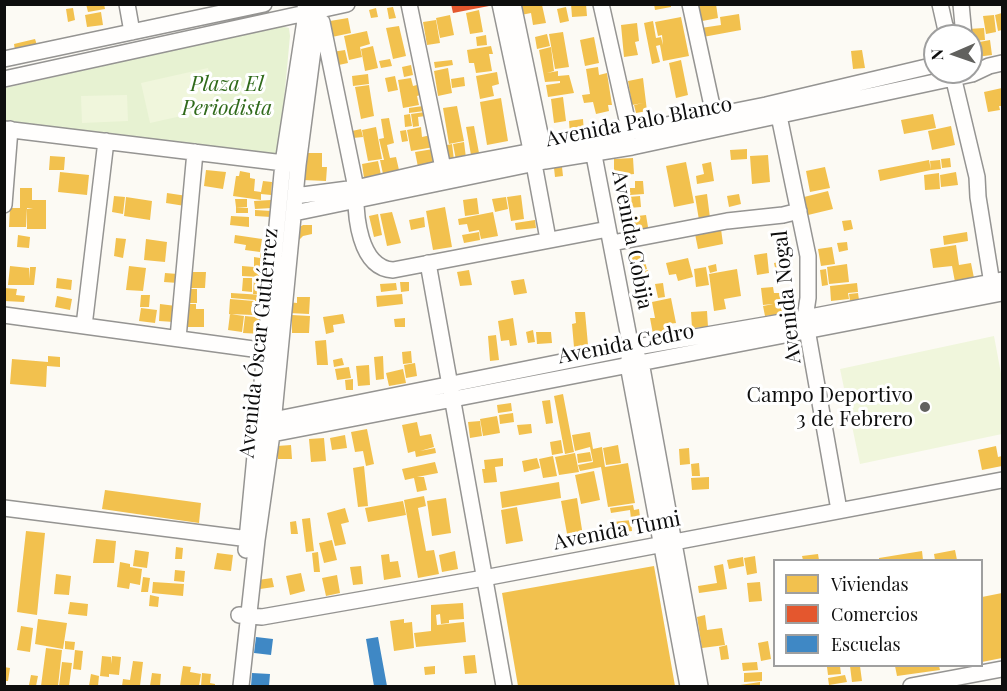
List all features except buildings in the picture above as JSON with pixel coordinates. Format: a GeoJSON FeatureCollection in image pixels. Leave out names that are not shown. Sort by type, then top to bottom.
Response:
{"type":"FeatureCollection","features":[{"type":"Feature","properties":{"kind":"street"},"geometry":{"type":"LineString","coordinates":[[127,4],[132,32]]}},
{"type":"Feature","properties":{"kind":"street"},"geometry":{"type":"LineString","coordinates":[[4,59],[132,32],[215,10],[264,4]]}},
{"type":"Feature","properties":{"kind":"street"},"geometry":{"type":"LineString","coordinates":[[4,79],[312,8],[347,4]]}},
{"type":"Feature","properties":{"kind":"street"},"geometry":{"type":"LineString","coordinates":[[409,4],[443,168]]}},
{"type":"Feature","properties":{"kind":"street"},"geometry":{"type":"LineString","coordinates":[[500,4],[538,156]]}},
{"type":"Feature","properties":{"kind":"street"},"geometry":{"type":"LineString","coordinates":[[513,4],[538,156],[548,239]]}},
{"type":"Feature","properties":{"kind":"street"},"geometry":{"type":"LineString","coordinates":[[601,4],[630,133]]}},
{"type":"Feature","properties":{"kind":"street"},"geometry":{"type":"LineString","coordinates":[[690,4],[714,115]]}},
{"type":"Feature","properties":{"kind":"street"},"geometry":{"type":"LineString","coordinates":[[940,4],[945,24]]}},
{"type":"Feature","properties":{"kind":"street"},"geometry":{"type":"LineString","coordinates":[[956,24],[961,4]]}},
{"type":"Feature","properties":{"kind":"street"},"geometry":{"type":"LineString","coordinates":[[312,8],[356,194],[363,246],[372,261],[382,269],[393,270],[548,239],[610,236],[783,215],[799,211]]}},
{"type":"Feature","properties":{"kind":"street","name":"Avenida Óscar Gutiérrez"},"geometry":{"type":"LineString","coordinates":[[232,687],[244,615],[265,426],[290,164],[312,8]]}},
{"type":"Feature","properties":{"kind":"street","name":"Avenida Palo Blanco"},"geometry":{"type":"LineString","coordinates":[[295,196],[356,194],[593,146],[630,133],[923,68]]}},
{"type":"Feature","properties":{"kind":"street","name":"Avenida Palo Blanco"},"geometry":{"type":"LineString","coordinates":[[593,146],[632,147],[923,82]]}},
{"type":"Feature","properties":{"kind":"street"},"geometry":{"type":"LineString","coordinates":[[955,84],[977,177],[978,197],[998,287]]}},
{"type":"Feature","properties":{"kind":"street","name":"Avenida Nogal"},"geometry":{"type":"LineString","coordinates":[[779,116],[807,256],[807,325],[839,510]]}},
{"type":"Feature","properties":{"kind":"street"},"geometry":{"type":"LineString","coordinates":[[4,205],[7,129],[290,164]]}},
{"type":"Feature","properties":{"kind":"street"},"geometry":{"type":"LineString","coordinates":[[84,326],[106,141]]}},
{"type":"Feature","properties":{"kind":"street","name":"Avenida Cobija"},"geometry":{"type":"LineString","coordinates":[[593,146],[667,543],[688,687]]}},
{"type":"Feature","properties":{"kind":"street"},"geometry":{"type":"LineString","coordinates":[[178,338],[195,152]]}},
{"type":"Feature","properties":{"kind":"street","name":"Avenida Palo Blanco"},"geometry":{"type":"LineString","coordinates":[[294,213],[443,168],[538,156]]}},
{"type":"Feature","properties":{"kind":"street","name":"Avenida Óscar Gutiérrez"},"geometry":{"type":"LineString","coordinates":[[273,351],[294,213],[295,196],[290,164]]}},
{"type":"Feature","properties":{"kind":"street"},"geometry":{"type":"LineString","coordinates":[[428,263],[504,687]]}},
{"type":"Feature","properties":{"kind":"street","name":"Avenida Cedro"},"geometry":{"type":"LineString","coordinates":[[265,426],[452,392],[634,363],[807,325],[998,287]]}},
{"type":"Feature","properties":{"kind":"street"},"geometry":{"type":"LineString","coordinates":[[4,315],[273,351]]}},
{"type":"Feature","properties":{"kind":"street","name":"Avenida Cedro"},"geometry":{"type":"LineString","coordinates":[[452,392],[631,348],[807,325]]}},
{"type":"Feature","properties":{"kind":"street","name":"Avenida Tumi"},"geometry":{"type":"LineString","coordinates":[[244,615],[262,617],[484,578],[1002,480]]}},
{"type":"Feature","properties":{"kind":"street"},"geometry":{"type":"LineString","coordinates":[[4,508],[252,540]]}},
{"type":"Feature","properties":{"kind":"street","name":"Avenida Cobija"},"geometry":{"type":"LineString","coordinates":[[667,543],[700,687]]}},
{"type":"Feature","properties":{"kind":"street","name":"Avenida Óscar Gutiérrez"},"geometry":{"type":"LineString","coordinates":[[241,687],[244,615]]}},
{"type":"Feature","properties":{"kind":"street"},"geometry":{"type":"LineString","coordinates":[[911,687],[1002,669]]}},
{"type":"Feature","properties":{"kind":"green space","name":"Plaza El Periodista"},"geometry":{"type":"Polygon","coordinates":[[[280,26],[289,28],[290,36],[279,155],[5,125],[5,88],[280,26]]]}},
{"type":"Feature","properties":{"kind":"green space"},"geometry":{"type":"Polygon","coordinates":[[[208,68],[217,108],[150,123],[141,83],[208,68]]]}},
{"type":"Feature","properties":{"kind":"green space"},"geometry":{"type":"Polygon","coordinates":[[[127,95],[128,121],[82,123],[81,96],[127,95]]]}},
{"type":"Feature","properties":{"kind":"green space","name":"Campo Deportivo 3 de Febrero"},"geometry":{"type":"Polygon","coordinates":[[[994,336],[1002,379],[1002,434],[860,464],[840,369],[994,336]]]}},
{"type":"Feature","properties":{"kind":"place","name":"Campo Deportivo 3 de Febrero"},"geometry":{"type":"Point","coordinates":[925,407]}}]}
